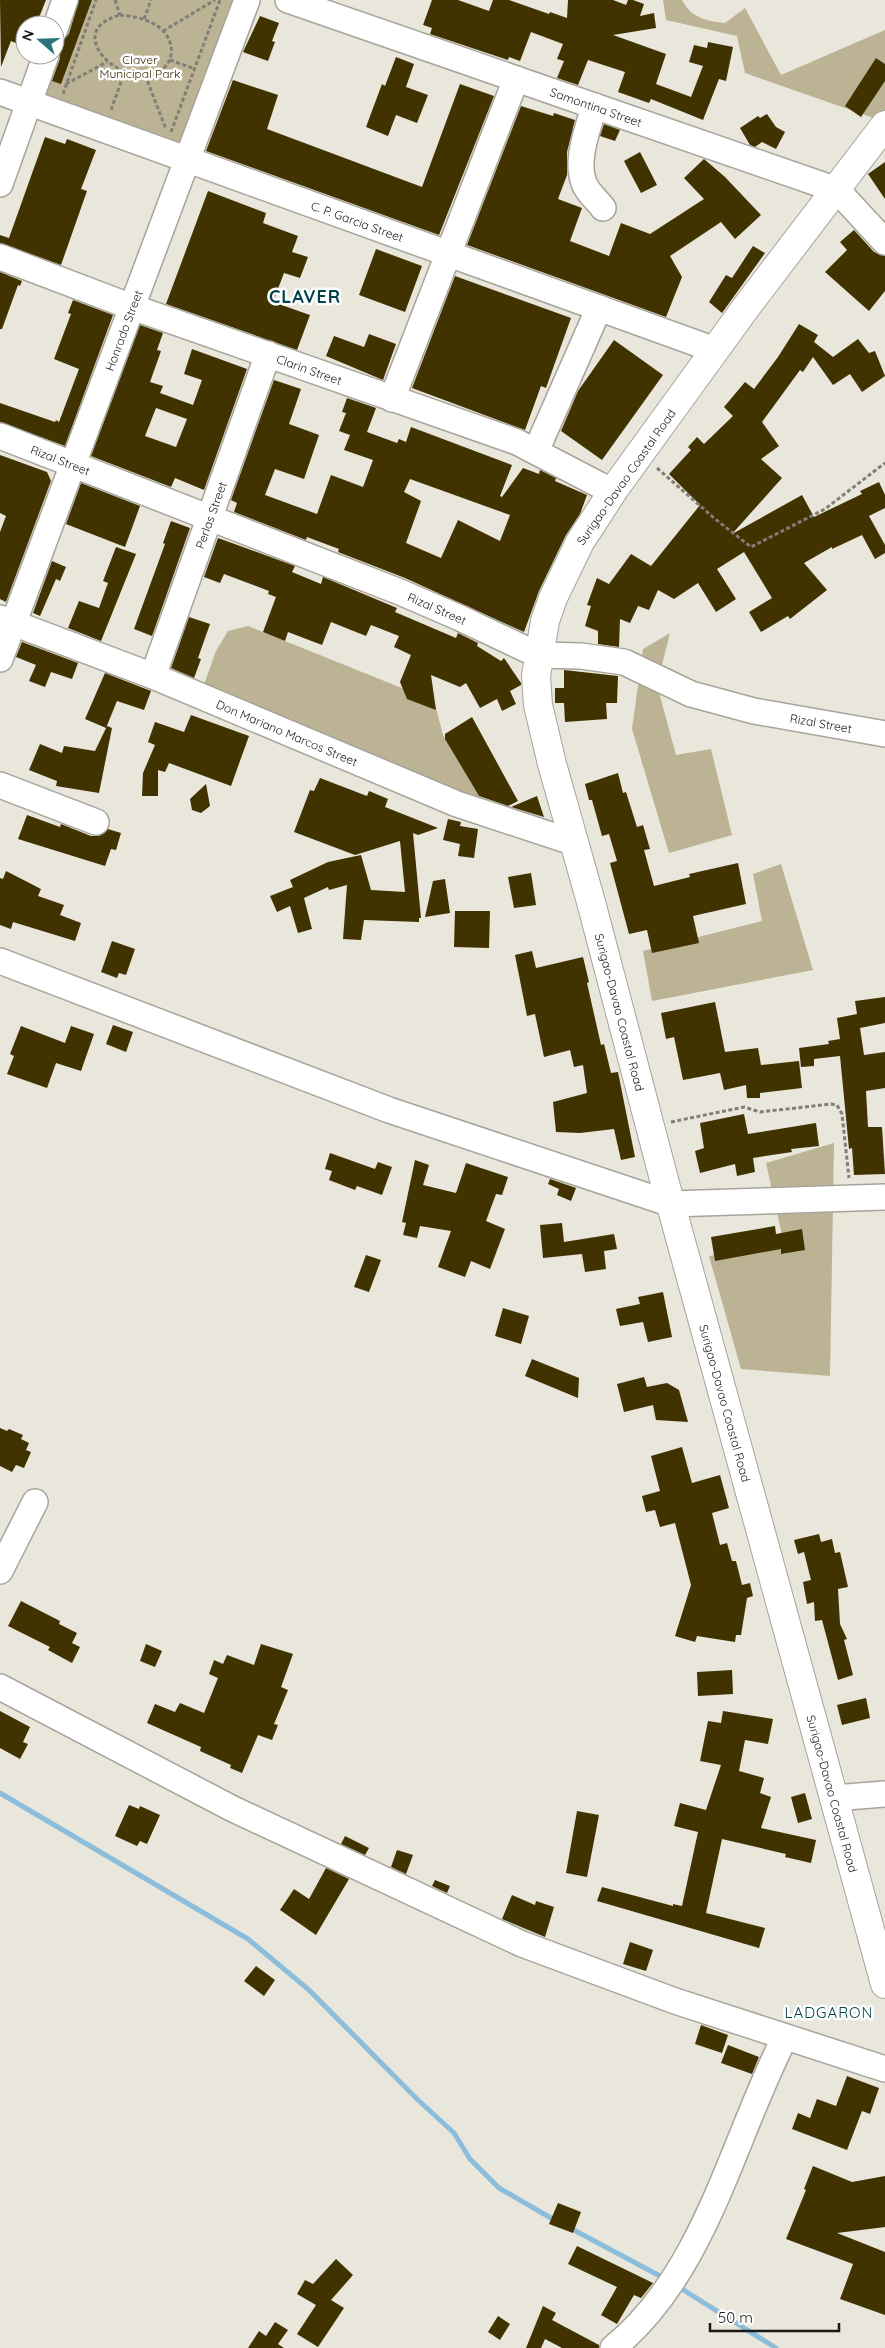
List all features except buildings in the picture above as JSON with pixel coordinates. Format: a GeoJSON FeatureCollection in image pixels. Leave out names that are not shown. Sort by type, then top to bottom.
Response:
{"type":"FeatureCollection","features":[{"type":"Feature","properties":{"kind":"highway","name":"Surigao-Davao Coastal Road"},"geometry":{"type":"LineString","coordinates":[[885,125],[747,306],[613,492],[580,542],[562,575],[545,621],[536,676],[541,720],[671,1204],[885,1984]]}},
{"type":"Feature","properties":{"kind":"street"},"geometry":{"type":"LineString","coordinates":[[60,15],[65,0]]}},
{"type":"Feature","properties":{"kind":"street","name":"Honrado Street"},"geometry":{"type":"LineString","coordinates":[[0,659],[7,620],[72,464],[247,0]]}},
{"type":"Feature","properties":{"kind":"street","name":"Samontina Street"},"geometry":{"type":"LineString","coordinates":[[288,0],[837,190],[885,242]]}},
{"type":"Feature","properties":{"kind":"street"},"geometry":{"type":"LineString","coordinates":[[0,184],[43,65]]}},
{"type":"Feature","properties":{"kind":"street"},"geometry":{"type":"LineString","coordinates":[[392,399],[516,79]]}},
{"type":"Feature","properties":{"kind":"street","name":"C. P. Garcia Street"},"geometry":{"type":"LineString","coordinates":[[0,92],[715,350]]}},
{"type":"Feature","properties":{"kind":"street"},"geometry":{"type":"LineString","coordinates":[[594,106],[583,147],[581,168],[584,185],[603,208]]}},
{"type":"Feature","properties":{"kind":"street","name":"Clarin Street"},"geometry":{"type":"LineString","coordinates":[[0,257],[132,307],[536,450],[613,492]]}},
{"type":"Feature","properties":{"kind":"street"},"geometry":{"type":"LineString","coordinates":[[536,450],[599,308]]}},
{"type":"Feature","properties":{"kind":"street","name":"Perlas Street"},"geometry":{"type":"LineString","coordinates":[[153,676],[268,354]]}},
{"type":"Feature","properties":{"kind":"street","name":"Rizal Street"},"geometry":{"type":"LineString","coordinates":[[0,436],[432,605],[538,655],[581,656],[624,662],[691,694],[754,711],[885,734]]}},
{"type":"Feature","properties":{"kind":"street","name":"Don Mariano Marcos Street"},"geometry":{"type":"LineString","coordinates":[[7,620],[153,676],[457,804],[575,843]]}},
{"type":"Feature","properties":{"kind":"street"},"geometry":{"type":"LineString","coordinates":[[0,785],[96,822]]}},
{"type":"Feature","properties":{"kind":"street"},"geometry":{"type":"LineString","coordinates":[[0,961],[238,1050],[389,1110],[671,1204],[885,1197]]}},
{"type":"Feature","properties":{"kind":"street"},"geometry":{"type":"LineString","coordinates":[[0,1571],[35,1502]]}},
{"type":"Feature","properties":{"kind":"street"},"geometry":{"type":"LineString","coordinates":[[0,1688],[233,1809],[522,1944],[675,2001],[885,2069]]}},
{"type":"Feature","properties":{"kind":"street"},"geometry":{"type":"LineString","coordinates":[[834,1798],[885,1794]]}},
{"type":"Feature","properties":{"kind":"street"},"geometry":{"type":"LineString","coordinates":[[613,2348],[628,2336],[674,2277],[700,2232],[723,2183],[785,2037]]}},
{"type":"Feature","properties":{"kind":"path"},"geometry":{"type":"LineString","coordinates":[[62,97],[96,0]]}},
{"type":"Feature","properties":{"kind":"path"},"geometry":{"type":"LineString","coordinates":[[115,0],[120,15]]}},
{"type":"Feature","properties":{"kind":"path"},"geometry":{"type":"LineString","coordinates":[[144,19],[151,0]]}},
{"type":"Feature","properties":{"kind":"path"},"geometry":{"type":"LineString","coordinates":[[163,31],[215,0]]}},
{"type":"Feature","properties":{"kind":"path"},"geometry":{"type":"LineString","coordinates":[[145,75],[169,137],[220,0]]}},
{"type":"Feature","properties":{"kind":"path"},"geometry":{"type":"LineString","coordinates":[[120,15],[144,19],[163,31],[171,46],[170,60],[159,71],[145,75],[125,71],[107,62],[99,51],[96,32],[101,23],[120,15]]}},
{"type":"Feature","properties":{"kind":"path"},"geometry":{"type":"LineString","coordinates":[[170,60],[218,77]]}},
{"type":"Feature","properties":{"kind":"path"},"geometry":{"type":"LineString","coordinates":[[66,84],[107,62]]}},
{"type":"Feature","properties":{"kind":"path"},"geometry":{"type":"LineString","coordinates":[[104,130],[125,71]]}},
{"type":"Feature","properties":{"kind":"path"},"geometry":{"type":"LineString","coordinates":[[641,454],[714,518],[751,547],[825,509],[885,463]]}},
{"type":"Feature","properties":{"kind":"path"},"geometry":{"type":"LineString","coordinates":[[651,1127],[744,1107],[760,1112],[831,1104],[837,1105],[842,1114],[849,1180]]}},
{"type":"Feature","properties":{"kind":"green space","name":"Claver Municipal Park"},"geometry":{"type":"Polygon","coordinates":[[[74,0],[235,0],[182,150],[39,99],[51,65],[65,65],[65,25],[74,0]]]}},
{"type":"Feature","properties":{"kind":"green space"},"geometry":{"type":"Polygon","coordinates":[[[663,0],[682,0],[690,11],[700,18],[725,23],[745,8],[781,75],[885,30],[885,122],[745,73],[737,36],[666,20],[663,0]]]}},
{"type":"Feature","properties":{"kind":"green space"},"geometry":{"type":"Polygon","coordinates":[[[248,626],[434,701],[443,735],[483,803],[202,690],[216,651],[228,631],[248,626]]]}},
{"type":"Feature","properties":{"kind":"green space"},"geometry":{"type":"Polygon","coordinates":[[[670,633],[657,685],[676,755],[711,749],[732,835],[669,853],[632,729],[643,649],[670,633]]]}},
{"type":"Feature","properties":{"kind":"green space"},"geometry":{"type":"Polygon","coordinates":[[[781,864],[813,970],[652,1001],[643,951],[762,921],[753,874],[781,864]]]}},
{"type":"Feature","properties":{"kind":"green space"},"geometry":{"type":"Polygon","coordinates":[[[834,1143],[830,1376],[741,1369],[709,1256],[784,1244],[766,1163],[834,1143]]]}},
{"type":"Feature","properties":{"kind":"waterway"},"geometry":{"type":"LineString","coordinates":[[0,1793],[248,1939],[309,1990],[417,2099],[454,2133],[470,2159],[499,2188],[556,2221]]}},
{"type":"Feature","properties":{"kind":"waterway"},"geometry":{"type":"LineString","coordinates":[[570,2228],[660,2276]]}},
{"type":"Feature","properties":{"kind":"waterway"},"geometry":{"type":"LineString","coordinates":[[677,2286],[776,2348]]}},
{"type":"Feature","properties":{"kind":"district","name":"CLAVER"},"geometry":{"type":"Point","coordinates":[305,296]}},
{"type":"Feature","properties":{"kind":"district","name":"LADGARON"},"geometry":{"type":"Point","coordinates":[829,2012]}}]}
